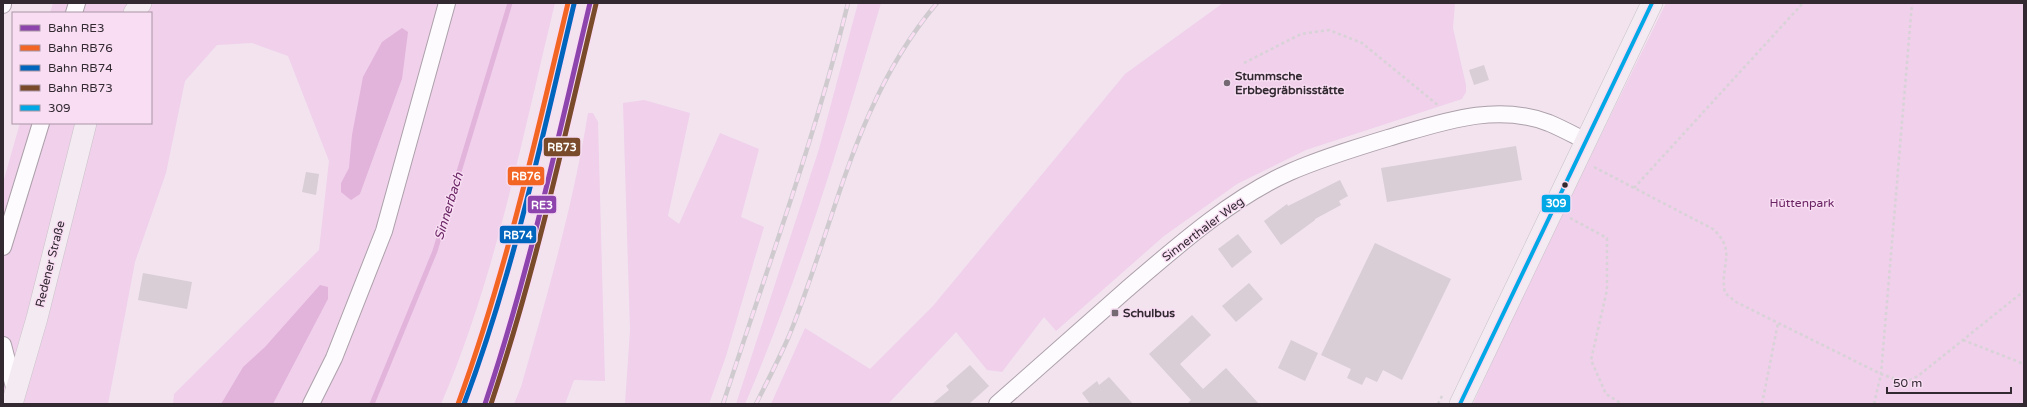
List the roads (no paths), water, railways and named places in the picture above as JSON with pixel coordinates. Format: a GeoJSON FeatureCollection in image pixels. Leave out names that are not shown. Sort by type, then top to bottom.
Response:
{"type":"FeatureCollection","features":[{"type":"Feature","properties":{"kind":"main road"},"geometry":{"type":"LineString","coordinates":[[135,12],[140,3]]}},
{"type":"Feature","properties":{"kind":"main road"},"geometry":{"type":"LineString","coordinates":[[1460,404],[1652,3]]}},
{"type":"Feature","properties":{"kind":"main road","name":"Redener Straße"},"geometry":{"type":"LineString","coordinates":[[14,398],[86,124]]}},
{"type":"Feature","properties":{"kind":"street"},"geometry":{"type":"LineString","coordinates":[[311,404],[334,358],[384,231],[447,3]]}},
{"type":"Feature","properties":{"kind":"street","name":"Sinnerthaler Weg"},"geometry":{"type":"LineString","coordinates":[[997,404],[1156,264],[1234,204],[1289,172],[1349,150],[1454,118],[1482,114],[1525,117],[1548,123],[1582,150]]}},
{"type":"Feature","properties":{"kind":"street"},"geometry":{"type":"LineString","coordinates":[[3,247],[41,124]]}},
{"type":"Feature","properties":{"kind":"street"},"geometry":{"type":"LineString","coordinates":[[3,345],[14,398]]}},
{"type":"Feature","properties":{"kind":"waterway","name":"Sinnerbach"},"geometry":{"type":"LineString","coordinates":[[372,404],[435,251],[510,3]]}},
{"type":"Feature","properties":{"kind":"railway"},"geometry":{"type":"LineString","coordinates":[[723,404],[821,104],[848,3]]}},
{"type":"Feature","properties":{"kind":"railway"},"geometry":{"type":"LineString","coordinates":[[756,404],[789,336],[866,121],[885,80],[909,41],[937,3]]}},
{"type":"Feature","properties":{"kind":"rail line","name":"RB76"},"geometry":{"type":"LineString","coordinates":[[458,404],[491,305],[519,205],[568,3]]}},
{"type":"Feature","properties":{"kind":"rail line","name":"RE3"},"geometry":{"type":"LineString","coordinates":[[485,404],[501,355],[529,255],[590,3]]}},
{"type":"Feature","properties":{"kind":"rail line","name":"RB74"},"geometry":{"type":"LineString","coordinates":[[464,404],[512,256],[538,156],[574,4]]}},
{"type":"Feature","properties":{"kind":"rail line","name":"RB73"},"geometry":{"type":"LineString","coordinates":[[491,404],[507,355],[535,255],[596,4]]}},
{"type":"Feature","properties":{"kind":"place","name":"Stummsche Erbbegräbnisstätte"},"geometry":{"type":"Point","coordinates":[1227,83]}},
{"type":"Feature","properties":{"kind":"place","name":"Schulbus"},"geometry":{"type":"Point","coordinates":[1115,313]}},
{"type":"Feature","properties":{"kind":"park label","name":"Hüttenpark"},"geometry":{"type":"Point","coordinates":[1802,203]}}]}
